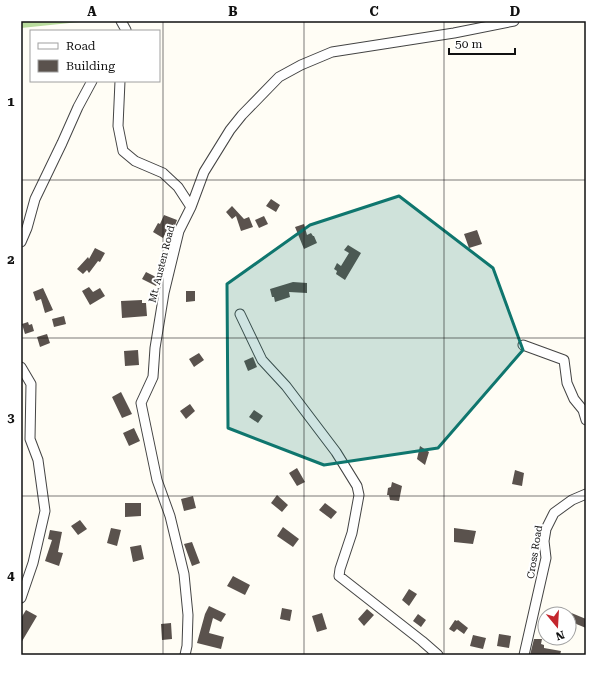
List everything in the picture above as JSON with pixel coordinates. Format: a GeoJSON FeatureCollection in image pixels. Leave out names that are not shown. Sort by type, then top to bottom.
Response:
{"type":"FeatureCollection","features":[{"type":"Feature","properties":{"kind":"street"},"geometry":{"type":"LineString","coordinates":[[121,21],[126,30]]}},
{"type":"Feature","properties":{"kind":"street","name":"Mt. Austen Road"},"geometry":{"type":"LineString","coordinates":[[185,655],[187,646],[188,615],[184,574],[170,516],[157,480],[141,403],[153,377],[155,348],[164,293],[179,231],[192,207],[204,172],[230,130],[242,115],[279,77],[301,65],[332,52],[454,33],[514,21]]}},
{"type":"Feature","properties":{"kind":"street"},"geometry":{"type":"LineString","coordinates":[[21,242],[35,199],[78,107],[91,82]]}},
{"type":"Feature","properties":{"kind":"street"},"geometry":{"type":"LineString","coordinates":[[120,82],[118,126],[123,151],[135,161],[163,173],[178,187],[192,207]]}},
{"type":"Feature","properties":{"kind":"street"},"geometry":{"type":"LineString","coordinates":[[240,314],[262,360],[286,386],[336,452],[357,486],[359,495],[352,533],[339,576],[438,655]]}},
{"type":"Feature","properties":{"kind":"street"},"geometry":{"type":"LineString","coordinates":[[523,345],[564,360],[567,383],[574,399],[583,410],[586,420]]}},
{"type":"Feature","properties":{"kind":"street"},"geometry":{"type":"LineString","coordinates":[[21,367],[31,384],[30,439],[38,460],[45,511],[33,563],[21,598]]}},
{"type":"Feature","properties":{"kind":"street","name":"Cross Road"},"geometry":{"type":"LineString","coordinates":[[524,655],[546,558],[544,541],[546,528],[554,513],[572,500],[586,494]]}},
{"type":"Feature","properties":{"kind":"highlighted area"},"geometry":{"type":"Polygon","coordinates":[[[399,196],[493,268],[523,350],[438,448],[324,465],[228,428],[227,284],[310,225],[399,196]]]}},
{"type":"Feature","properties":{"kind":"green space"},"geometry":{"type":"Polygon","coordinates":[[[21,21],[89,21],[21,28],[21,21]]]}},
{"type":"Feature","properties":{"kind":"building"},"geometry":{"type":"Polygon","coordinates":[[[271,199],[280,205],[276,212],[266,206],[271,199]]]}},
{"type":"Feature","properties":{"kind":"building"},"geometry":{"type":"Polygon","coordinates":[[[232,206],[244,219],[249,217],[253,227],[241,231],[236,216],[232,219],[226,212],[232,206]]]}},
{"type":"Feature","properties":{"kind":"building"},"geometry":{"type":"Polygon","coordinates":[[[164,215],[177,220],[174,228],[169,226],[163,238],[153,232],[158,223],[160,224],[164,215]]]}},
{"type":"Feature","properties":{"kind":"building"},"geometry":{"type":"Polygon","coordinates":[[[264,216],[268,224],[259,228],[255,220],[264,216]]]}},
{"type":"Feature","properties":{"kind":"building"},"geometry":{"type":"Polygon","coordinates":[[[304,224],[307,235],[311,233],[317,243],[304,249],[295,227],[304,224]]]}},
{"type":"Feature","properties":{"kind":"building"},"geometry":{"type":"Polygon","coordinates":[[[477,230],[482,244],[469,248],[464,234],[477,230]]]}},
{"type":"Feature","properties":{"kind":"building"},"geometry":{"type":"Polygon","coordinates":[[[348,245],[361,253],[345,280],[336,274],[337,271],[334,269],[337,263],[341,266],[349,253],[344,250],[348,245]]]}},
{"type":"Feature","properties":{"kind":"building"},"geometry":{"type":"Polygon","coordinates":[[[95,248],[105,253],[100,262],[98,261],[89,273],[87,270],[83,274],[77,269],[88,257],[89,259],[95,248]]]}},
{"type":"Feature","properties":{"kind":"building"},"geometry":{"type":"Polygon","coordinates":[[[146,272],[160,279],[156,286],[142,279],[146,272]]]}},
{"type":"Feature","properties":{"kind":"building"},"geometry":{"type":"Polygon","coordinates":[[[293,282],[307,283],[307,293],[289,292],[290,297],[275,302],[270,289],[293,282]]]}},
{"type":"Feature","properties":{"kind":"building"},"geometry":{"type":"Polygon","coordinates":[[[89,287],[93,292],[100,288],[105,296],[90,305],[82,291],[89,287]]]}},
{"type":"Feature","properties":{"kind":"building"},"geometry":{"type":"Polygon","coordinates":[[[43,288],[53,310],[45,313],[41,299],[36,301],[33,292],[43,288]]]}},
{"type":"Feature","properties":{"kind":"building"},"geometry":{"type":"Polygon","coordinates":[[[186,291],[195,291],[195,301],[186,302],[186,291]]]}},
{"type":"Feature","properties":{"kind":"building"},"geometry":{"type":"Polygon","coordinates":[[[142,300],[142,303],[146,303],[147,316],[122,318],[121,301],[142,300]]]}},
{"type":"Feature","properties":{"kind":"building"},"geometry":{"type":"Polygon","coordinates":[[[64,316],[66,324],[54,327],[52,319],[64,316]]]}},
{"type":"Feature","properties":{"kind":"building"},"geometry":{"type":"Polygon","coordinates":[[[28,322],[29,325],[32,324],[34,331],[25,334],[22,324],[28,322]]]}},
{"type":"Feature","properties":{"kind":"building"},"geometry":{"type":"Polygon","coordinates":[[[47,334],[50,343],[40,347],[37,337],[47,334]]]}},
{"type":"Feature","properties":{"kind":"building"},"geometry":{"type":"Polygon","coordinates":[[[138,350],[139,365],[125,366],[124,351],[138,350]]]}},
{"type":"Feature","properties":{"kind":"building"},"geometry":{"type":"Polygon","coordinates":[[[199,353],[204,360],[194,367],[189,359],[199,353]]]}},
{"type":"Feature","properties":{"kind":"building"},"geometry":{"type":"Polygon","coordinates":[[[253,357],[257,367],[248,371],[244,361],[253,357]]]}},
{"type":"Feature","properties":{"kind":"building"},"geometry":{"type":"Polygon","coordinates":[[[121,392],[132,414],[122,418],[112,397],[121,392]]]}},
{"type":"Feature","properties":{"kind":"building"},"geometry":{"type":"Polygon","coordinates":[[[190,404],[195,411],[186,419],[180,411],[190,404]]]}},
{"type":"Feature","properties":{"kind":"building"},"geometry":{"type":"Polygon","coordinates":[[[254,410],[263,416],[258,423],[249,417],[254,410]]]}},
{"type":"Feature","properties":{"kind":"building"},"geometry":{"type":"Polygon","coordinates":[[[134,428],[140,441],[129,446],[123,433],[134,428]]]}},
{"type":"Feature","properties":{"kind":"building"},"geometry":{"type":"Polygon","coordinates":[[[420,446],[429,452],[425,465],[417,459],[420,446]]]}},
{"type":"Feature","properties":{"kind":"building"},"geometry":{"type":"Polygon","coordinates":[[[297,468],[305,482],[297,486],[289,473],[297,468]]]}},
{"type":"Feature","properties":{"kind":"building"},"geometry":{"type":"Polygon","coordinates":[[[515,470],[524,473],[522,486],[512,484],[515,470]]]}},
{"type":"Feature","properties":{"kind":"building"},"geometry":{"type":"Polygon","coordinates":[[[392,482],[402,486],[399,501],[390,500],[389,495],[387,495],[388,488],[391,487],[392,482]]]}},
{"type":"Feature","properties":{"kind":"building"},"geometry":{"type":"Polygon","coordinates":[[[277,495],[288,505],[282,512],[271,503],[277,495]]]}},
{"type":"Feature","properties":{"kind":"building"},"geometry":{"type":"Polygon","coordinates":[[[193,496],[196,508],[184,511],[181,499],[193,496]]]}},
{"type":"Feature","properties":{"kind":"building"},"geometry":{"type":"Polygon","coordinates":[[[125,503],[141,503],[141,516],[125,517],[125,503]]]}},
{"type":"Feature","properties":{"kind":"building"},"geometry":{"type":"Polygon","coordinates":[[[325,503],[337,512],[331,519],[319,510],[325,503]]]}},
{"type":"Feature","properties":{"kind":"building"},"geometry":{"type":"Polygon","coordinates":[[[80,520],[87,529],[78,535],[71,526],[80,520]]]}},
{"type":"Feature","properties":{"kind":"building"},"geometry":{"type":"Polygon","coordinates":[[[283,527],[299,539],[293,547],[277,536],[283,527]]]}},
{"type":"Feature","properties":{"kind":"building"},"geometry":{"type":"Polygon","coordinates":[[[111,528],[121,530],[117,546],[107,543],[111,528]]]}},
{"type":"Feature","properties":{"kind":"building"},"geometry":{"type":"Polygon","coordinates":[[[454,528],[476,531],[473,544],[454,542],[454,528]]]}},
{"type":"Feature","properties":{"kind":"building"},"geometry":{"type":"Polygon","coordinates":[[[50,530],[62,532],[58,552],[63,553],[59,566],[45,561],[52,540],[48,539],[50,530]]]}},
{"type":"Feature","properties":{"kind":"building"},"geometry":{"type":"Polygon","coordinates":[[[192,542],[200,563],[192,566],[184,544],[192,542]]]}},
{"type":"Feature","properties":{"kind":"building"},"geometry":{"type":"Polygon","coordinates":[[[141,545],[144,559],[133,562],[130,547],[141,545]]]}},
{"type":"Feature","properties":{"kind":"building"},"geometry":{"type":"Polygon","coordinates":[[[233,576],[250,585],[245,595],[227,586],[233,576]]]}},
{"type":"Feature","properties":{"kind":"building"},"geometry":{"type":"Polygon","coordinates":[[[409,589],[417,594],[409,606],[402,600],[409,589]]]}},
{"type":"Feature","properties":{"kind":"building"},"geometry":{"type":"Polygon","coordinates":[[[209,606],[226,614],[221,622],[213,618],[209,633],[224,637],[221,649],[197,643],[205,614],[209,606]]]}},
{"type":"Feature","properties":{"kind":"building"},"geometry":{"type":"Polygon","coordinates":[[[282,608],[292,610],[290,621],[280,619],[282,608]]]}},
{"type":"Feature","properties":{"kind":"building"},"geometry":{"type":"Polygon","coordinates":[[[367,609],[374,615],[364,626],[358,619],[367,609]]]}},
{"type":"Feature","properties":{"kind":"building"},"geometry":{"type":"Polygon","coordinates":[[[26,610],[37,616],[21,643],[21,618],[26,610]]]}},
{"type":"Feature","properties":{"kind":"building"},"geometry":{"type":"Polygon","coordinates":[[[322,613],[327,629],[317,632],[312,616],[322,613]]]}},
{"type":"Feature","properties":{"kind":"building"},"geometry":{"type":"Polygon","coordinates":[[[418,614],[426,620],[421,627],[413,621],[418,614]]]}},
{"type":"Feature","properties":{"kind":"building"},"geometry":{"type":"Polygon","coordinates":[[[577,615],[586,619],[586,628],[577,624],[577,615]]]}},
{"type":"Feature","properties":{"kind":"building"},"geometry":{"type":"Polygon","coordinates":[[[455,620],[458,620],[468,628],[464,634],[457,629],[454,632],[449,629],[455,620]]]}},
{"type":"Feature","properties":{"kind":"building"},"geometry":{"type":"Polygon","coordinates":[[[171,623],[172,639],[162,640],[161,624],[171,623]]]}},
{"type":"Feature","properties":{"kind":"building"},"geometry":{"type":"Polygon","coordinates":[[[499,634],[511,636],[509,648],[497,646],[499,634]]]}},
{"type":"Feature","properties":{"kind":"building"},"geometry":{"type":"Polygon","coordinates":[[[473,635],[486,638],[483,649],[470,646],[473,635]]]}},
{"type":"Feature","properties":{"kind":"building"},"geometry":{"type":"Polygon","coordinates":[[[534,639],[537,639],[537,646],[544,646],[544,648],[561,651],[560,655],[530,655],[534,639]]]}}]}
